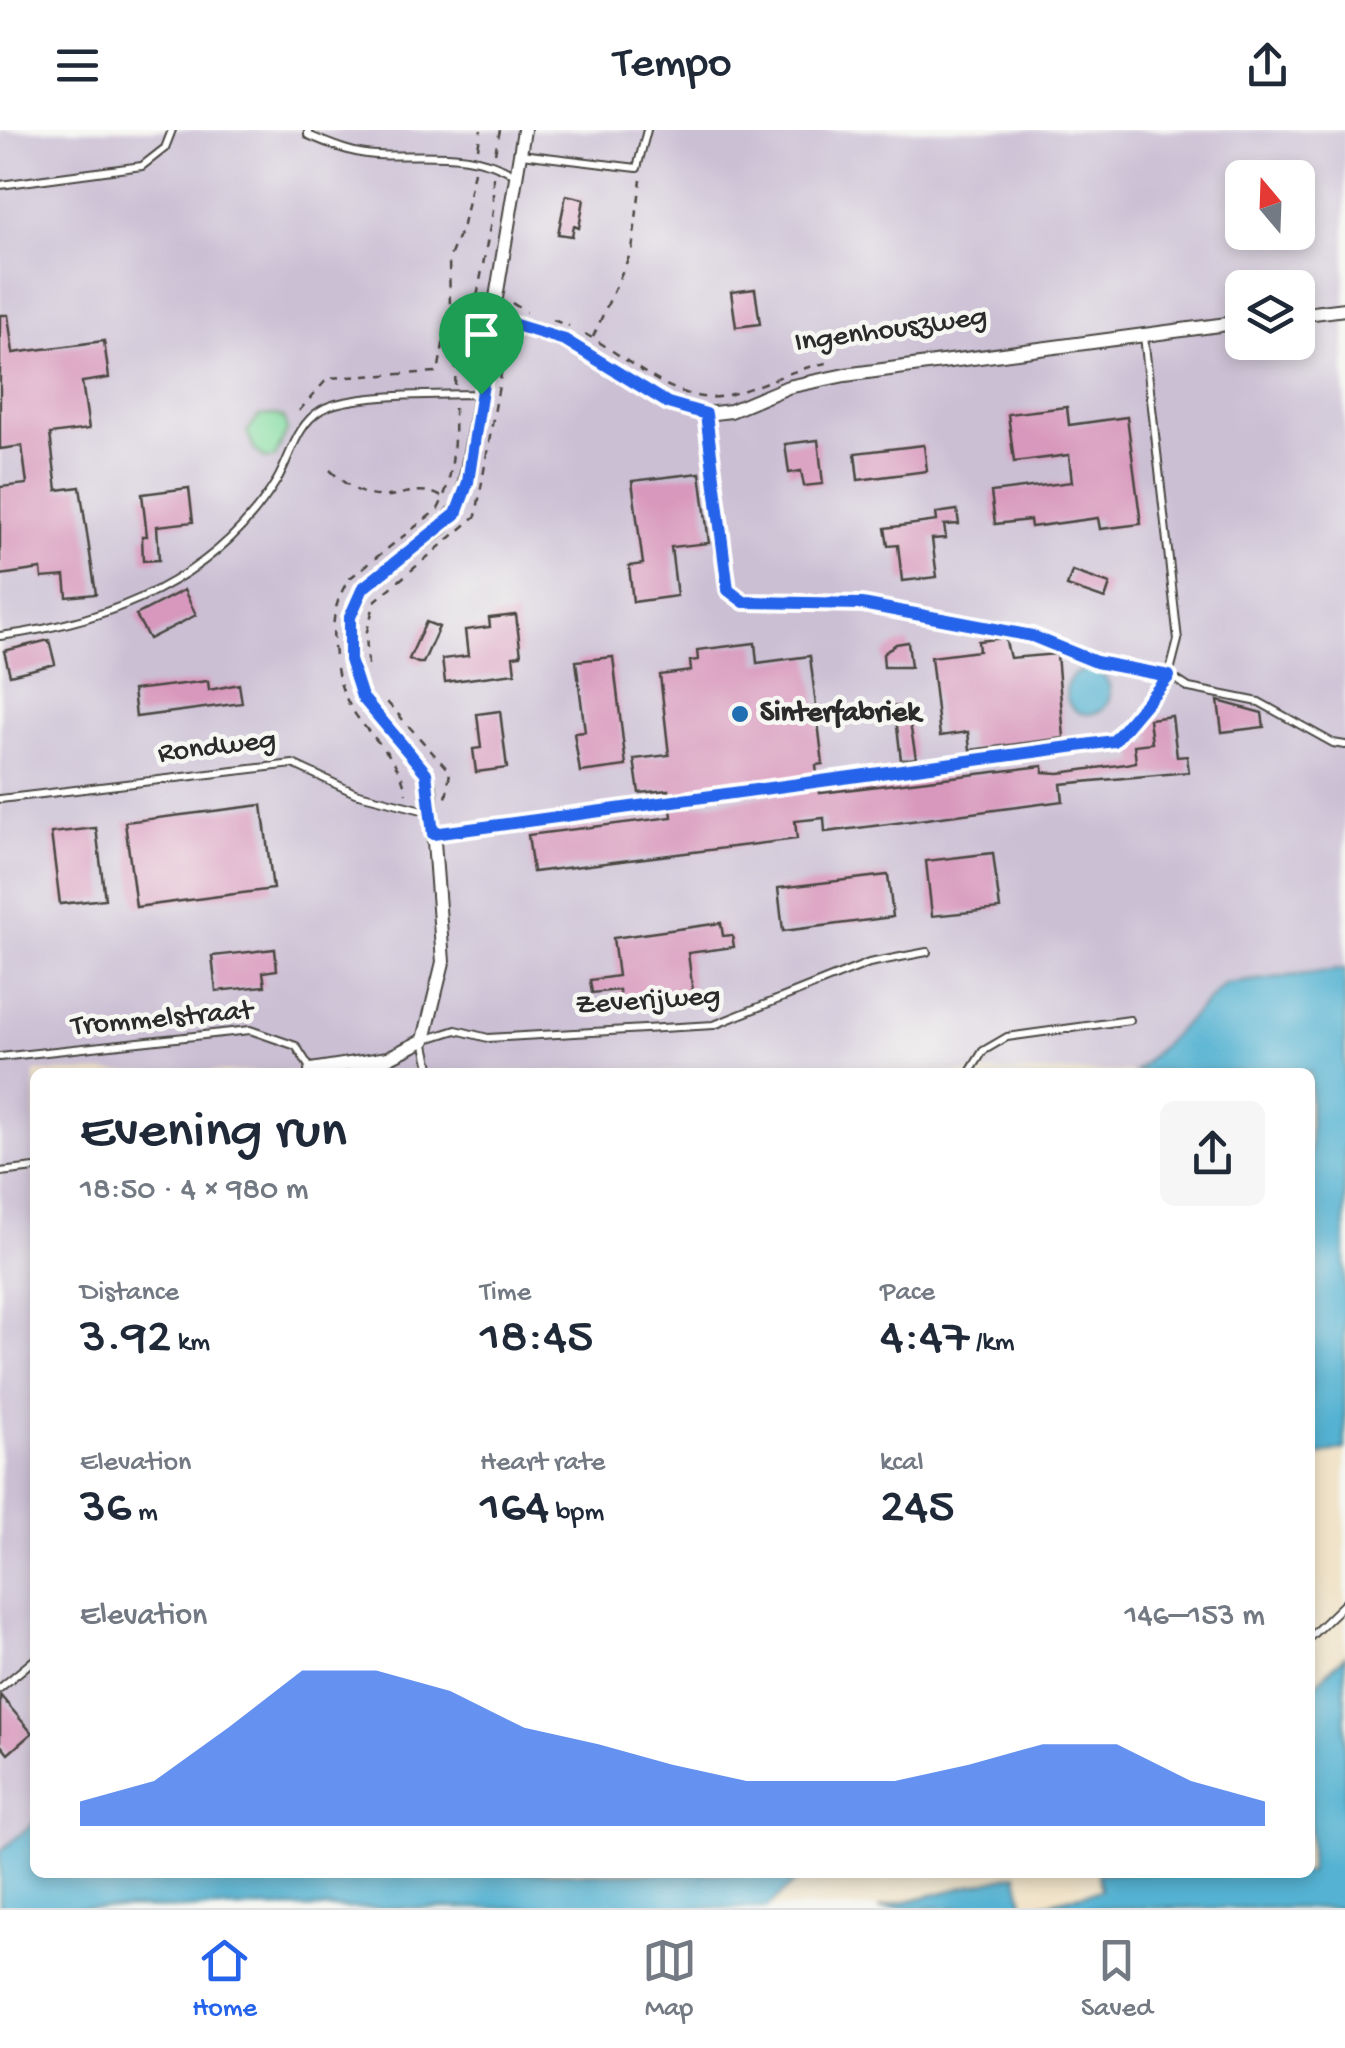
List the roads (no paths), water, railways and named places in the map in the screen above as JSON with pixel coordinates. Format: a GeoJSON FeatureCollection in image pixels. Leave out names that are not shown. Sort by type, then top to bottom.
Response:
{"type":"FeatureCollection","features":[{"type":"Feature","properties":{"kind":"street"},"geometry":{"type":"LineString","coordinates":[[328,1068],[388,1058],[424,1040],[443,962],[426,773],[362,697],[350,660],[350,617],[363,588],[456,514],[468,482],[524,130]]}},
{"type":"Feature","properties":{"kind":"street"},"geometry":{"type":"LineString","coordinates":[[1315,313],[1345,309]]}},
{"type":"Feature","properties":{"kind":"street"},"geometry":{"type":"LineString","coordinates":[[493,318],[565,340],[668,403],[706,414]]}},
{"type":"Feature","properties":{"kind":"street","name":"Ingenhouszweg"},"geometry":{"type":"LineString","coordinates":[[706,414],[731,411],[788,387],[845,375],[1225,324]]}},
{"type":"Feature","properties":{"kind":"lane"},"geometry":{"type":"LineString","coordinates":[[0,185],[142,166],[165,148],[172,130]]}},
{"type":"Feature","properties":{"kind":"lane"},"geometry":{"type":"LineString","coordinates":[[308,130],[308,135],[362,154],[476,159],[494,162],[516,175]]}},
{"type":"Feature","properties":{"kind":"lane"},"geometry":{"type":"LineString","coordinates":[[520,154],[636,168],[647,130]]}},
{"type":"Feature","properties":{"kind":"lane"},"geometry":{"type":"LineString","coordinates":[[433,834],[1114,741],[1169,676],[1178,640],[1144,334]]}},
{"type":"Feature","properties":{"kind":"lane"},"geometry":{"type":"LineString","coordinates":[[0,636],[63,627],[104,614],[192,571],[250,515],[277,480],[307,420],[325,407],[398,396],[481,394]]}},
{"type":"Feature","properties":{"kind":"lane"},"geometry":{"type":"LineString","coordinates":[[706,414],[728,590],[744,602],[862,604],[1032,636],[1096,662],[1169,676],[1189,688],[1259,702],[1333,743],[1345,745]]}},
{"type":"Feature","properties":{"kind":"lane","name":"Rondweg"},"geometry":{"type":"LineString","coordinates":[[0,798],[293,764],[355,794],[432,812]]}},
{"type":"Feature","properties":{"kind":"lane","name":"Zeverijweg"},"geometry":{"type":"LineString","coordinates":[[424,1040],[456,1030],[488,1038],[714,1025],[759,1011],[828,977],[869,963],[926,952]]}},
{"type":"Feature","properties":{"kind":"lane"},"geometry":{"type":"LineString","coordinates":[[972,1068],[983,1051],[1008,1037],[1130,1020]]}},
{"type":"Feature","properties":{"kind":"lane","name":"Trommelstraat"},"geometry":{"type":"LineString","coordinates":[[0,1057],[250,1030],[296,1046],[308,1068]]}},
{"type":"Feature","properties":{"kind":"lane"},"geometry":{"type":"LineString","coordinates":[[424,1040],[430,1068]]}},
{"type":"Feature","properties":{"kind":"lane"},"geometry":{"type":"LineString","coordinates":[[0,1172],[30,1169]]}},
{"type":"Feature","properties":{"kind":"lane"},"geometry":{"type":"LineString","coordinates":[[1315,1633],[1345,1603]]}},
{"type":"Feature","properties":{"kind":"lane"},"geometry":{"type":"LineString","coordinates":[[0,1688],[30,1663]]}},
{"type":"Feature","properties":{"kind":"water"},"geometry":{"type":"Polygon","coordinates":[[[1088,670],[1103,677],[1110,692],[1103,707],[1088,714],[1073,707],[1066,692],[1073,677],[1088,670]]]}},
{"type":"Feature","properties":{"kind":"water"},"geometry":{"type":"Polygon","coordinates":[[[1345,969],[1345,1449],[1315,1457],[1315,1068],[1139,1068],[1225,984],[1345,969]]]}},
{"type":"Feature","properties":{"kind":"water"},"geometry":{"type":"Polygon","coordinates":[[[1345,1655],[1345,1908],[1027,1908],[1101,1890],[1099,1878],[1315,1878],[1315,1685],[1345,1655]]]}},
{"type":"Feature","properties":{"kind":"water"},"geometry":{"type":"Polygon","coordinates":[[[30,1826],[30,1878],[799,1878],[767,1908],[0,1908],[0,1851],[30,1826]]]}},
{"type":"Feature","properties":{"kind":"water"},"geometry":{"type":"Polygon","coordinates":[[[1001,1878],[1018,1878],[1024,1908],[879,1908],[1001,1878]]]}},
{"type":"Feature","properties":{"kind":"place","name":"Sinterfabriek"},"geometry":{"type":"Point","coordinates":[740,714]}}]}
